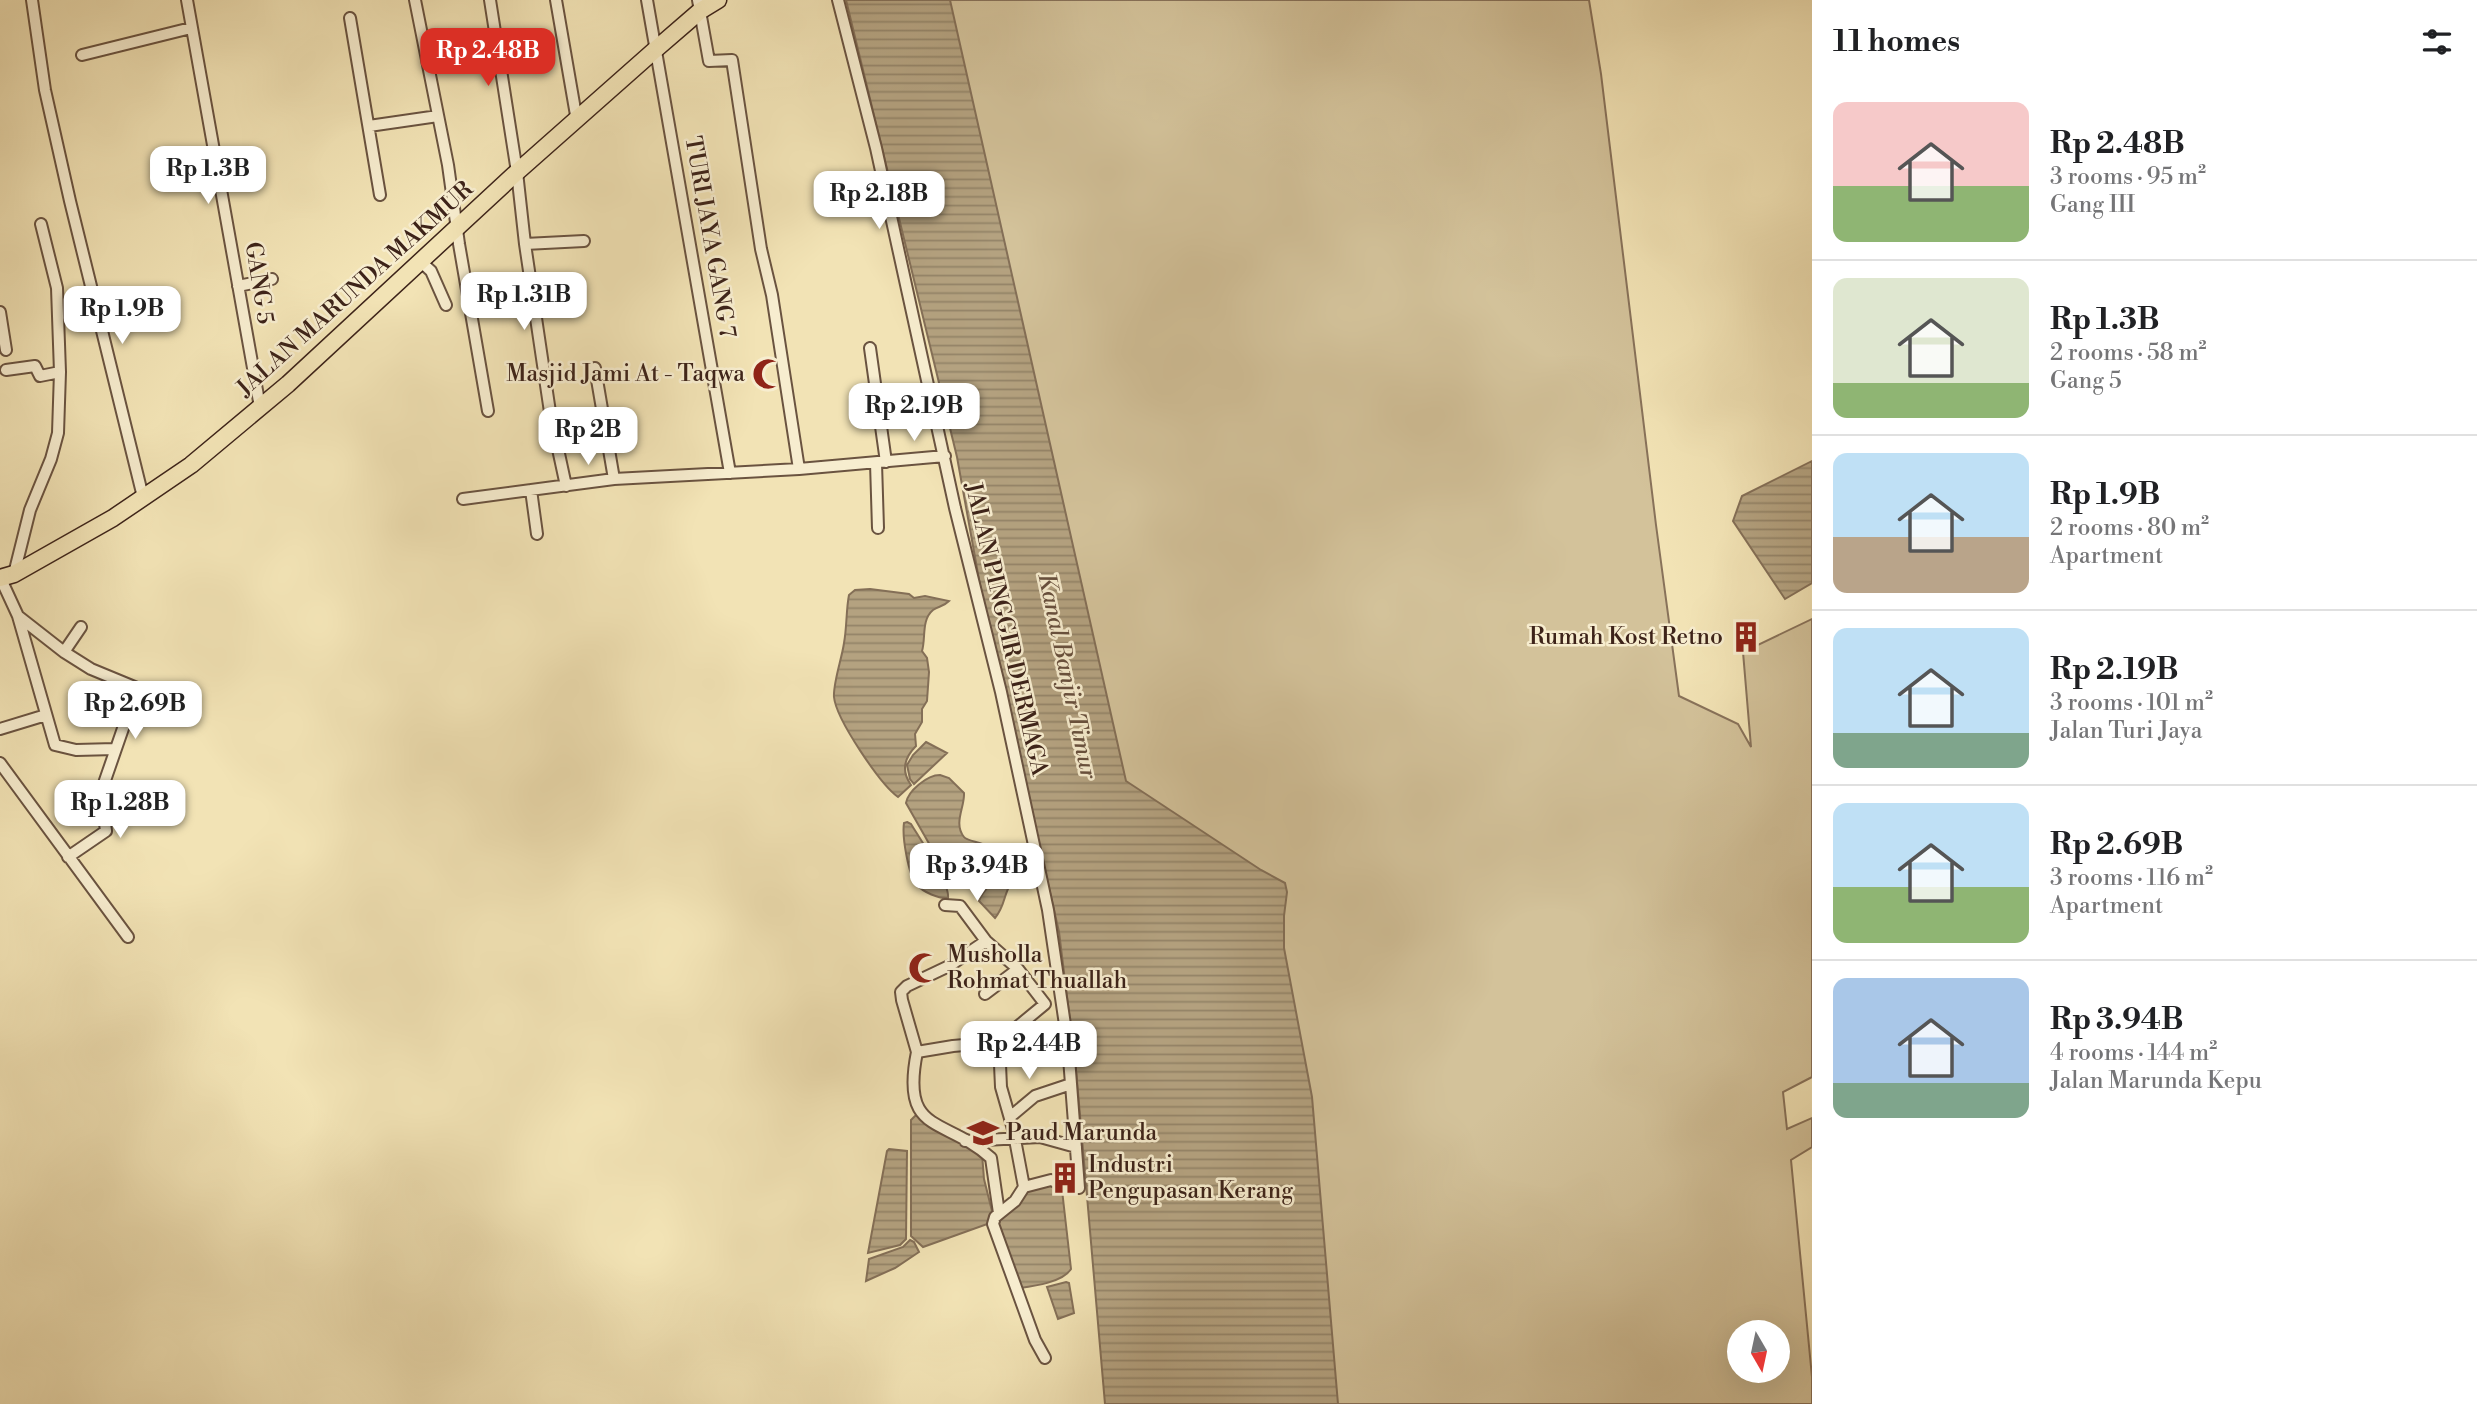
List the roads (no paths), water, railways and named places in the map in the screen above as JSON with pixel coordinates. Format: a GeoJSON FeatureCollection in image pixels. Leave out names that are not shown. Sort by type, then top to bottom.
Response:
{"type":"FeatureCollection","features":[{"type":"Feature","properties":{"kind":"main road","name":"JALAN MARUNDA MAKMUR"},"geometry":{"type":"LineString","coordinates":[[4,577],[113,518],[191,465],[260,407],[421,262],[517,172],[656,49],[699,5],[718,0]]}},
{"type":"Feature","properties":{"kind":"street"},"geometry":{"type":"LineString","coordinates":[[32,0],[46,90],[70,201],[143,497]]}},
{"type":"Feature","properties":{"kind":"street","name":"GANG 5"},"geometry":{"type":"LineString","coordinates":[[187,0],[260,407]]}},
{"type":"Feature","properties":{"kind":"street"},"geometry":{"type":"LineString","coordinates":[[415,0],[448,165],[456,228],[488,411]]}},
{"type":"Feature","properties":{"kind":"street"},"geometry":{"type":"LineString","coordinates":[[490,0],[550,412],[566,486]]}},
{"type":"Feature","properties":{"kind":"street"},"geometry":{"type":"LineString","coordinates":[[556,0],[576,121]]}},
{"type":"Feature","properties":{"kind":"street","name":"TURI JAYA GANG 7"},"geometry":{"type":"LineString","coordinates":[[647,0],[730,473]]}},
{"type":"Feature","properties":{"kind":"street","name":"JALAN PINGGIR DERMAGA"},"geometry":{"type":"LineString","coordinates":[[838,0],[876,148],[955,508],[1001,692],[1053,942],[1071,1084],[1079,1188],[1070,1188],[1051,1180],[1024,1187]]}},
{"type":"Feature","properties":{"kind":"street"},"geometry":{"type":"LineString","coordinates":[[699,5],[709,61],[732,60],[799,469]]}},
{"type":"Feature","properties":{"kind":"street"},"geometry":{"type":"LineString","coordinates":[[350,18],[380,195]]}},
{"type":"Feature","properties":{"kind":"street"},"geometry":{"type":"LineString","coordinates":[[82,55],[191,29]]}},
{"type":"Feature","properties":{"kind":"street"},"geometry":{"type":"LineString","coordinates":[[369,126],[438,116]]}},
{"type":"Feature","properties":{"kind":"street"},"geometry":{"type":"LineString","coordinates":[[41,224],[57,288],[60,372],[58,433],[51,459],[4,577],[56,746],[76,750],[115,749]]}},
{"type":"Feature","properties":{"kind":"street"},"geometry":{"type":"LineString","coordinates":[[525,244],[584,241]]}},
{"type":"Feature","properties":{"kind":"street"},"geometry":{"type":"LineString","coordinates":[[421,262],[431,271],[446,305]]}},
{"type":"Feature","properties":{"kind":"street"},"geometry":{"type":"LineString","coordinates":[[238,286],[272,279]]}},
{"type":"Feature","properties":{"kind":"street"},"geometry":{"type":"LineString","coordinates":[[0,312],[6,350]]}},
{"type":"Feature","properties":{"kind":"street"},"geometry":{"type":"LineString","coordinates":[[870,348],[881,462],[878,528]]}},
{"type":"Feature","properties":{"kind":"street"},"geometry":{"type":"LineString","coordinates":[[6,370],[35,366],[40,376],[60,372]]}},
{"type":"Feature","properties":{"kind":"street"},"geometry":{"type":"LineString","coordinates":[[595,368],[614,479]]}},
{"type":"Feature","properties":{"kind":"street"},"geometry":{"type":"LineString","coordinates":[[463,499],[614,479],[799,469],[945,456]]}},
{"type":"Feature","properties":{"kind":"street"},"geometry":{"type":"LineString","coordinates":[[531,490],[537,534]]}},
{"type":"Feature","properties":{"kind":"street"},"geometry":{"type":"LineString","coordinates":[[18,616],[64,652],[91,669],[137,688],[101,793],[106,831],[68,857]]}},
{"type":"Feature","properties":{"kind":"street"},"geometry":{"type":"LineString","coordinates":[[64,652],[81,627]]}},
{"type":"Feature","properties":{"kind":"street"},"geometry":{"type":"LineString","coordinates":[[0,729],[46,715]]}},
{"type":"Feature","properties":{"kind":"street"},"geometry":{"type":"LineString","coordinates":[[0,763],[128,937]]}},
{"type":"Feature","properties":{"kind":"street"},"geometry":{"type":"LineString","coordinates":[[917,1052],[953,1045],[999,1042],[1043,1008],[1045,1002],[1018,970],[986,941],[960,906],[945,905]]}},
{"type":"Feature","properties":{"kind":"street"},"geometry":{"type":"LineString","coordinates":[[986,941],[901,992],[917,1052],[913,1082],[917,1107],[935,1124],[991,1158],[999,1213]]}},
{"type":"Feature","properties":{"kind":"street"},"geometry":{"type":"LineString","coordinates":[[985,994],[1018,970]]}},
{"type":"Feature","properties":{"kind":"street"},"geometry":{"type":"LineString","coordinates":[[1039,994],[1060,988]]}},
{"type":"Feature","properties":{"kind":"street"},"geometry":{"type":"LineString","coordinates":[[999,1042],[1001,1087],[1024,1187],[1015,1201],[995,1217],[993,1224],[1035,1340],[1045,1358]]}},
{"type":"Feature","properties":{"kind":"street"},"geometry":{"type":"LineString","coordinates":[[1010,1117],[1035,1096],[1071,1084]]}},
{"type":"Feature","properties":{"kind":"street"},"geometry":{"type":"LineString","coordinates":[[965,1141],[1043,1137],[1076,1147]]}},
{"type":"Feature","properties":{"kind":"water","name":"Kanal Banjir Timur"},"geometry":{"type":"Polygon","coordinates":[[[846,0],[950,0],[1126,781],[1285,883],[1287,892],[1284,948],[1312,1097],[1338,1404],[1105,1404],[1076,1069],[1059,932],[980,585],[957,457],[846,0]]]}},
{"type":"Feature","properties":{"kind":"water"},"geometry":{"type":"Polygon","coordinates":[[[1812,461],[1812,583],[1785,599],[1733,521],[1742,496],[1812,461]]]}},
{"type":"Feature","properties":{"kind":"water"},"geometry":{"type":"Polygon","coordinates":[[[870,589],[909,594],[914,598],[925,596],[949,601],[933,610],[925,624],[922,651],[927,658],[929,672],[927,701],[922,709],[922,722],[915,734],[916,746],[905,765],[911,785],[898,797],[860,750],[842,720],[834,697],[845,637],[849,595],[855,590],[870,589]]]}},
{"type":"Feature","properties":{"kind":"water"},"geometry":{"type":"Polygon","coordinates":[[[926,742],[947,753],[914,784],[907,765],[926,742]]]}},
{"type":"Feature","properties":{"kind":"water"},"geometry":{"type":"Polygon","coordinates":[[[940,775],[949,778],[964,793],[959,826],[964,837],[984,844],[990,851],[978,869],[956,880],[948,877],[906,803],[919,784],[940,775]]]}},
{"type":"Feature","properties":{"kind":"water"},"geometry":{"type":"Polygon","coordinates":[[[904,823],[911,824],[940,872],[948,898],[927,892],[914,880],[905,846],[904,823]]]}},
{"type":"Feature","properties":{"kind":"water"},"geometry":{"type":"Polygon","coordinates":[[[1008,875],[1010,885],[995,918],[979,901],[990,885],[1008,875]]]}},
{"type":"Feature","properties":{"kind":"water"},"geometry":{"type":"Polygon","coordinates":[[[916,1115],[940,1132],[982,1154],[984,1179],[994,1219],[993,1222],[923,1247],[911,1236],[911,1120],[916,1115]]]}},
{"type":"Feature","properties":{"kind":"water"},"geometry":{"type":"Polygon","coordinates":[[[887,1151],[907,1151],[906,1239],[900,1245],[868,1253],[887,1151]]]}},
{"type":"Feature","properties":{"kind":"water"},"geometry":{"type":"Polygon","coordinates":[[[1051,1182],[1062,1190],[1071,1269],[1055,1280],[1020,1288],[995,1220],[1025,1190],[1051,1182]]]}},
{"type":"Feature","properties":{"kind":"water"},"geometry":{"type":"Polygon","coordinates":[[[910,1240],[919,1252],[895,1268],[866,1281],[869,1259],[903,1247],[910,1240]]]}},
{"type":"Feature","properties":{"kind":"water"},"geometry":{"type":"Polygon","coordinates":[[[1069,1283],[1074,1313],[1058,1319],[1047,1287],[1069,1283]]]}},
{"type":"Feature","properties":{"kind":"place","name":"Masjid Jami At - Taqwa"},"geometry":{"type":"Point","coordinates":[768,374]}},
{"type":"Feature","properties":{"kind":"place","name":"Rumah Kost Retno"},"geometry":{"type":"Point","coordinates":[1746,637]}},
{"type":"Feature","properties":{"kind":"place","name":"Musholla Rohmat Thuallah"},"geometry":{"type":"Point","coordinates":[924,968]}},
{"type":"Feature","properties":{"kind":"place","name":"Paud Marunda"},"geometry":{"type":"Point","coordinates":[983,1133]}},
{"type":"Feature","properties":{"kind":"place","name":"Industri Pengupasan Kerang"},"geometry":{"type":"Point","coordinates":[1065,1178]}}]}
